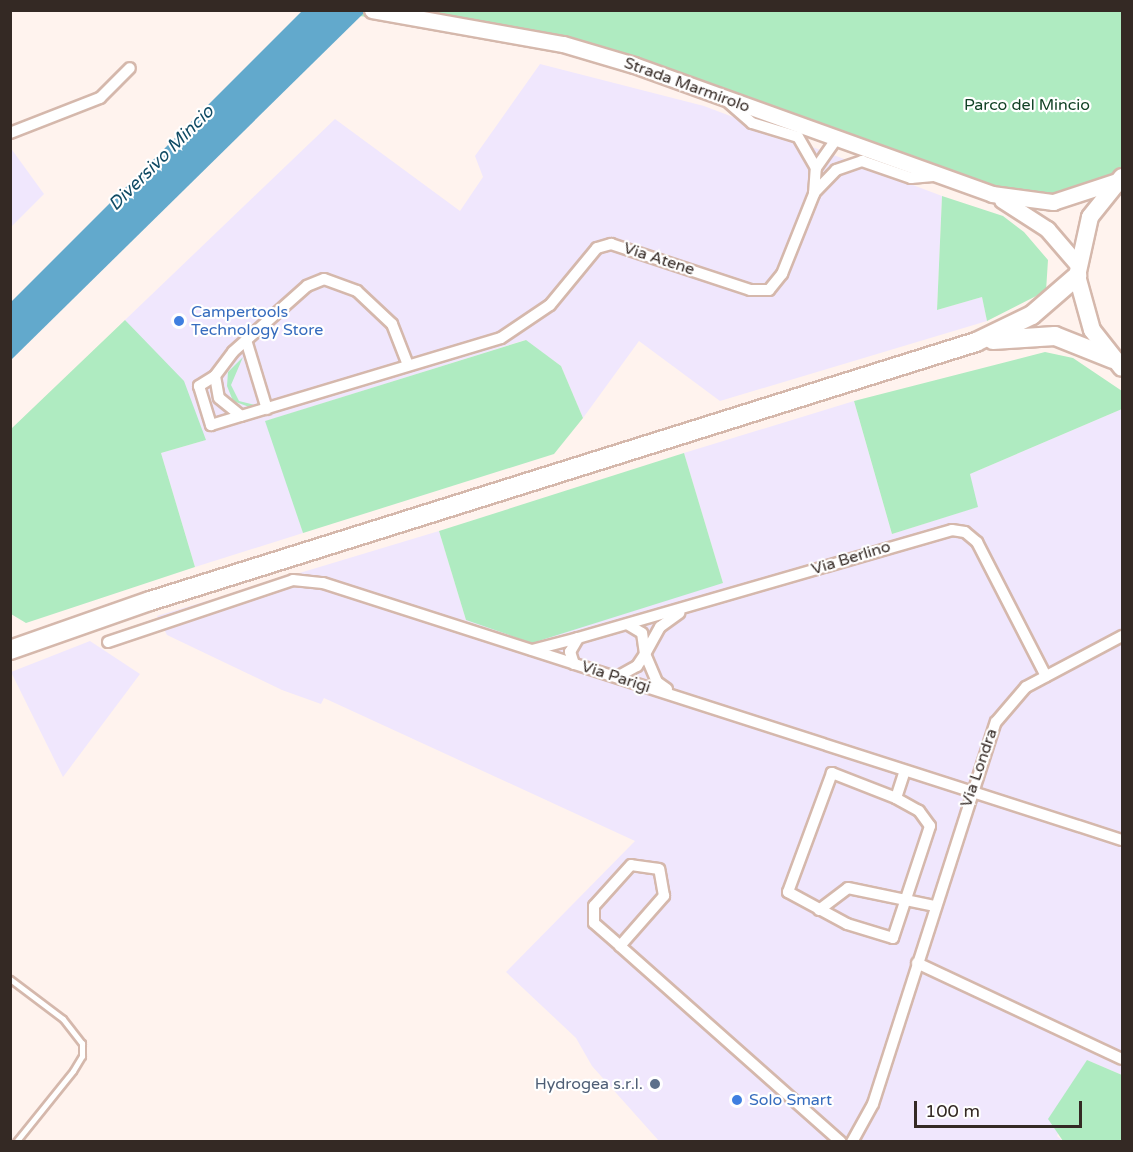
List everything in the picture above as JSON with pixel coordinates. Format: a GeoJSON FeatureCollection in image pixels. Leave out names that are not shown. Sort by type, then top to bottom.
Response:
{"type":"FeatureCollection","features":[{"type":"Feature","properties":{"kind":"highway"},"geometry":{"type":"LineString","coordinates":[[10,650],[150,601],[976,342],[1050,304],[1078,271]]}},
{"type":"Feature","properties":{"kind":"highway"},"geometry":{"type":"LineString","coordinates":[[976,342],[1055,336],[1118,364]]}},
{"type":"Feature","properties":{"kind":"main road","name":"Strada Marmirolo"},"geometry":{"type":"LineString","coordinates":[[380,12],[563,44],[992,195],[1047,229],[1078,271]]}},
{"type":"Feature","properties":{"kind":"main road","name":"Strada Marmirolo"},"geometry":{"type":"LineString","coordinates":[[992,195],[1053,202],[1120,179]]}},
{"type":"Feature","properties":{"kind":"main road"},"geometry":{"type":"LineString","coordinates":[[1118,364],[1087,320],[1078,271],[1090,217],[1120,179]]}},
{"type":"Feature","properties":{"kind":"street"},"geometry":{"type":"LineString","coordinates":[[10,134],[100,98],[130,68]]}},
{"type":"Feature","properties":{"kind":"street"},"geometry":{"type":"LineString","coordinates":[[727,100],[752,123],[798,137],[816,168],[836,139]]}},
{"type":"Feature","properties":{"kind":"street","name":"Via Atene"},"geometry":{"type":"LineString","coordinates":[[814,194],[836,170],[862,161],[911,178],[938,176]]}},
{"type":"Feature","properties":{"kind":"street","name":"Via Atene"},"geometry":{"type":"LineString","coordinates":[[408,365],[392,324],[357,291],[324,279],[307,286],[246,340],[215,376],[199,386],[211,425],[501,338],[526,325],[550,305],[597,248],[611,244],[750,291],[769,290],[782,274],[814,194],[816,168]]}},
{"type":"Feature","properties":{"kind":"street"},"geometry":{"type":"LineString","coordinates":[[246,340],[267,409]]}},
{"type":"Feature","properties":{"kind":"street"},"geometry":{"type":"LineString","coordinates":[[215,376],[219,398],[241,416]]}},
{"type":"Feature","properties":{"kind":"street","name":"Via Berlino"},"geometry":{"type":"LineString","coordinates":[[531,650],[684,609],[936,532],[965,532],[977,542],[1046,676]]}},
{"type":"Feature","properties":{"kind":"street","name":"Via Parigi"},"geometry":{"type":"LineString","coordinates":[[108,642],[306,580],[677,696],[1122,840]]}},
{"type":"Feature","properties":{"kind":"street"},"geometry":{"type":"LineString","coordinates":[[617,677],[637,666],[660,627],[684,609]]}},
{"type":"Feature","properties":{"kind":"street"},"geometry":{"type":"LineString","coordinates":[[627,624],[642,633],[645,654],[657,682],[677,696]]}},
{"type":"Feature","properties":{"kind":"street","name":"Via Londra"},"geometry":{"type":"LineString","coordinates":[[852,1142],[873,1104],[970,791],[996,722],[1026,687],[1122,636]]}},
{"type":"Feature","properties":{"kind":"street"},"geometry":{"type":"LineString","coordinates":[[573,664],[570,652],[578,638]]}},
{"type":"Feature","properties":{"kind":"street"},"geometry":{"type":"LineString","coordinates":[[896,798],[905,771]]}},
{"type":"Feature","properties":{"kind":"street"},"geometry":{"type":"LineString","coordinates":[[832,773],[896,798],[919,811],[930,826],[909,900],[892,938],[819,910],[788,892],[832,773]]}},
{"type":"Feature","properties":{"kind":"street"},"geometry":{"type":"LineString","coordinates":[[620,946],[664,896],[659,869],[631,865],[594,906],[594,923],[840,1142]]}},
{"type":"Feature","properties":{"kind":"street"},"geometry":{"type":"LineString","coordinates":[[819,910],[841,889],[935,906]]}},
{"type":"Feature","properties":{"kind":"street"},"geometry":{"type":"LineString","coordinates":[[917,963],[1122,1059]]}},
{"type":"Feature","properties":{"kind":"lane"},"geometry":{"type":"LineString","coordinates":[[10,979],[63,1019],[82,1050],[73,1071],[16,1142]]}},
{"type":"Feature","properties":{"kind":"shaded area"},"geometry":{"type":"Polygon","coordinates":[[[540,64],[704,106],[942,196],[937,310],[982,297],[987,321],[720,401],[639,341],[583,418],[561,366],[525,340],[266,421],[303,533],[195,567],[161,453],[206,440],[125,320],[335,119],[460,211],[483,177],[475,156],[540,64]]]}},
{"type":"Feature","properties":{"kind":"shaded area"},"geometry":{"type":"Polygon","coordinates":[[[10,147],[44,194],[11,227],[10,227],[10,147]]]}},
{"type":"Feature","properties":{"kind":"shaded area"},"geometry":{"type":"Polygon","coordinates":[[[854,401],[892,534],[977,507],[970,474],[1122,409],[1122,1075],[1087,1060],[1057,1136],[1063,1141],[659,1141],[592,1066],[576,1038],[506,972],[635,841],[324,698],[321,704],[282,690],[167,635],[157,616],[439,531],[466,620],[723,583],[684,453],[854,401]]]}},
{"type":"Feature","properties":{"kind":"shaded area"},"geometry":{"type":"Polygon","coordinates":[[[90,641],[140,674],[63,777],[11,672],[90,641]]]}},
{"type":"Feature","properties":{"kind":"green space","name":"Parco del Mincio"},"geometry":{"type":"Polygon","coordinates":[[[313,11],[1122,11],[1122,177],[1024,201],[702,89],[478,29],[313,11]]]}},
{"type":"Feature","properties":{"kind":"green space"},"geometry":{"type":"Polygon","coordinates":[[[942,196],[1003,216],[1024,232],[1048,260],[1046,291],[987,321],[982,297],[937,310],[942,196]]]}},
{"type":"Feature","properties":{"kind":"green space"},"geometry":{"type":"Polygon","coordinates":[[[125,320],[184,381],[206,440],[161,453],[195,567],[26,623],[11,614],[11,429],[125,320]]]}},
{"type":"Feature","properties":{"kind":"green space"},"geometry":{"type":"Polygon","coordinates":[[[526,340],[561,366],[583,418],[554,454],[303,533],[265,421],[526,340]]]}},
{"type":"Feature","properties":{"kind":"green space"},"geometry":{"type":"Polygon","coordinates":[[[1045,352],[1073,358],[1122,391],[1122,409],[970,474],[978,507],[892,534],[854,401],[1045,352]]]}},
{"type":"Feature","properties":{"kind":"green space"},"geometry":{"type":"Polygon","coordinates":[[[243,357],[231,385],[239,401],[259,406],[252,408],[233,401],[227,386],[228,372],[243,357]]]}},
{"type":"Feature","properties":{"kind":"green space"},"geometry":{"type":"Polygon","coordinates":[[[684,453],[723,583],[532,643],[466,620],[439,531],[684,453]]]}},
{"type":"Feature","properties":{"kind":"green space"},"geometry":{"type":"Polygon","coordinates":[[[1087,1060],[1122,1075],[1122,1141],[1063,1141],[1048,1119],[1087,1060]]]}},
{"type":"Feature","properties":{"kind":"water","name":"Diversivo Mincio"},"geometry":{"type":"Polygon","coordinates":[[[302,11],[366,11],[11,360],[11,302],[302,11]]]}},
{"type":"Feature","properties":{"kind":"place","name":"Campertools Technology Store"},"geometry":{"type":"Point","coordinates":[179,321]}},
{"type":"Feature","properties":{"kind":"place","name":"Hydrogea s.r.l."},"geometry":{"type":"Point","coordinates":[655,1084]}},
{"type":"Feature","properties":{"kind":"place","name":"Solo Smart"},"geometry":{"type":"Point","coordinates":[737,1100]}}]}
